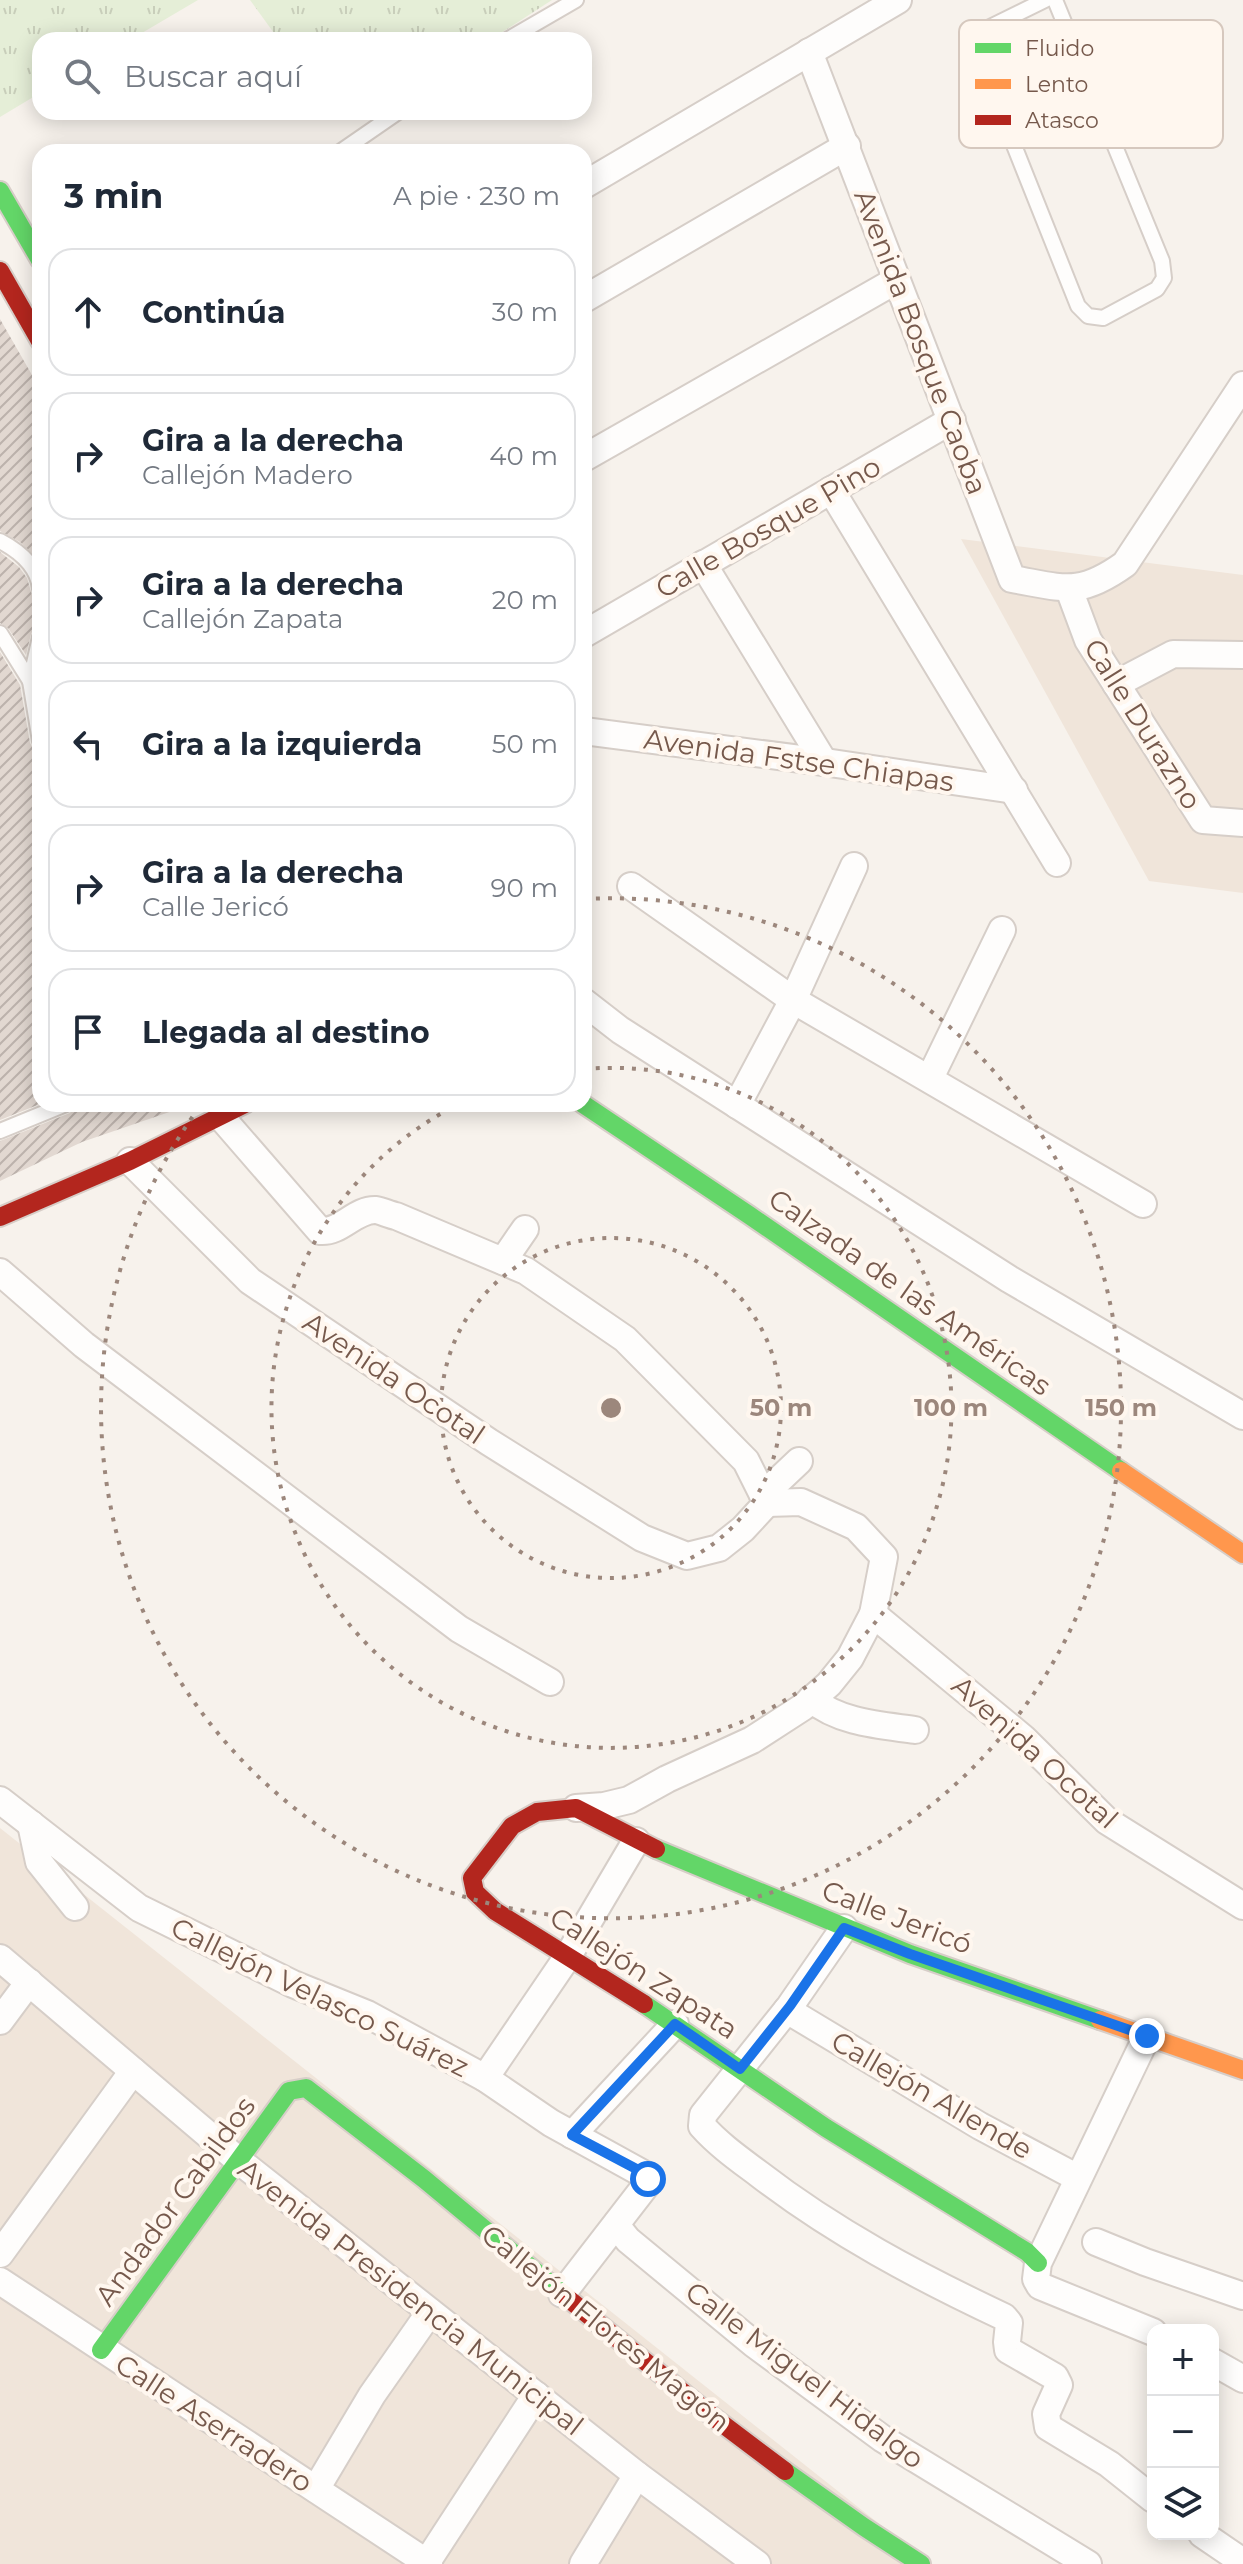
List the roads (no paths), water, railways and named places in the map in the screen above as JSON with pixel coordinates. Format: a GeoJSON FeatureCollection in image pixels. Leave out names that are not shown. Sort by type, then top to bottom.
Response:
{"type":"FeatureCollection","features":[{"type":"Feature","properties":{"kind":"street"},"geometry":{"type":"LineString","coordinates":[[592,180],[898,0]]}},
{"type":"Feature","properties":{"kind":"street","name":"Avenida Bosque Caoba"},"geometry":{"type":"LineString","coordinates":[[809,52],[1012,579],[1069,589]]}},
{"type":"Feature","properties":{"kind":"street"},"geometry":{"type":"LineString","coordinates":[[592,294],[847,146]]}},
{"type":"Feature","properties":{"kind":"street"},"geometry":{"type":"LineString","coordinates":[[0,191],[32,246]]}},
{"type":"Feature","properties":{"kind":"street"},"geometry":{"type":"LineString","coordinates":[[0,271],[32,327]]}},
{"type":"Feature","properties":{"kind":"street"},"geometry":{"type":"LineString","coordinates":[[592,453],[895,281]]}},
{"type":"Feature","properties":{"kind":"street"},"geometry":{"type":"LineString","coordinates":[[1069,589],[1102,581],[1125,564],[1243,385]]}},
{"type":"Feature","properties":{"kind":"street","name":"Calle Bosque Pino"},"geometry":{"type":"LineString","coordinates":[[592,629],[952,420]]}},
{"type":"Feature","properties":{"kind":"street"},"geometry":{"type":"LineString","coordinates":[[831,490],[1057,863]]}},
{"type":"Feature","properties":{"kind":"street"},"geometry":{"type":"LineString","coordinates":[[703,564],[824,762]]}},
{"type":"Feature","properties":{"kind":"street","name":"Calle Durazno"},"geometry":{"type":"LineString","coordinates":[[1069,589],[1088,640],[1203,820],[1243,823]]}},
{"type":"Feature","properties":{"kind":"street"},"geometry":{"type":"LineString","coordinates":[[1116,684],[1173,654],[1243,655]]}},
{"type":"Feature","properties":{"kind":"street","name":"Avenida Fstse Chiapas"},"geometry":{"type":"LineString","coordinates":[[592,732],[1014,790]]}},
{"type":"Feature","properties":{"kind":"street"},"geometry":{"type":"LineString","coordinates":[[737,1105],[793,1000],[854,866]]}},
{"type":"Feature","properties":{"kind":"street"},"geometry":{"type":"LineString","coordinates":[[631,886],[793,1000],[1143,1204]]}},
{"type":"Feature","properties":{"kind":"street"},"geometry":{"type":"LineString","coordinates":[[930,1078],[1002,930]]}},
{"type":"Feature","properties":{"kind":"street"},"geometry":{"type":"LineString","coordinates":[[592,1008],[620,1030],[1009,1279],[1243,1416]]}},
{"type":"Feature","properties":{"kind":"street","name":"Calzada de las Américas"},"geometry":{"type":"LineString","coordinates":[[592,1110],[734,1203],[1243,1554]]}},
{"type":"Feature","properties":{"kind":"street"},"geometry":{"type":"LineString","coordinates":[[0,1217],[130,1161],[230,1112]]}},
{"type":"Feature","properties":{"kind":"street"},"geometry":{"type":"LineString","coordinates":[[221,1117],[320,1231],[330,1232],[361,1213],[376,1210],[396,1216],[526,1271],[625,1339],[746,1461],[765,1499]]}},
{"type":"Feature","properties":{"kind":"street","name":"Avenida Ocotal"},"geometry":{"type":"LineString","coordinates":[[130,1161],[250,1281],[489,1442],[642,1538],[687,1556],[719,1548],[743,1529],[765,1499]]}},
{"type":"Feature","properties":{"kind":"street"},"geometry":{"type":"LineString","coordinates":[[503,1261],[525,1229]]}},
{"type":"Feature","properties":{"kind":"street"},"geometry":{"type":"LineString","coordinates":[[0,1272],[84,1345],[446,1620],[550,1682]]}},
{"type":"Feature","properties":{"kind":"street"},"geometry":{"type":"LineString","coordinates":[[765,1499],[799,1461]]}},
{"type":"Feature","properties":{"kind":"street"},"geometry":{"type":"LineString","coordinates":[[576,1808],[629,1800],[752,1740],[829,1684],[850,1658],[873,1614],[884,1557],[856,1527],[801,1502],[765,1499]]}},
{"type":"Feature","properties":{"kind":"street","name":"Avenida Ocotal"},"geometry":{"type":"LineString","coordinates":[[873,1614],[1023,1738],[1107,1821],[1243,1906]]}},
{"type":"Feature","properties":{"kind":"street"},"geometry":{"type":"LineString","coordinates":[[811,1699],[824,1710],[843,1717],[915,1730]]}},
{"type":"Feature","properties":{"kind":"street","name":"Callejón Velasco Suárez"},"geometry":{"type":"LineString","coordinates":[[0,1800],[139,1908],[293,1984],[367,2014],[485,2078],[551,2123],[644,2173],[647,2184],[618,2222]]}},
{"type":"Feature","properties":{"kind":"street","name":"Callejón Zapata"},"geometry":{"type":"LineString","coordinates":[[576,1808],[537,1812],[512,1826],[472,1878],[475,1892],[495,1911],[675,2024],[826,2128],[1027,2252],[1037,2271]]}},
{"type":"Feature","properties":{"kind":"street","name":"Calle Jericó"},"geometry":{"type":"LineString","coordinates":[[576,1808],[636,1841],[910,1954],[1243,2070]]}},
{"type":"Feature","properties":{"kind":"street"},"geometry":{"type":"LineString","coordinates":[[31,1824],[39,1862],[75,1907]]}},
{"type":"Feature","properties":{"kind":"street"},"geometry":{"type":"LineString","coordinates":[[485,2078],[568,1956],[636,1841]]}},
{"type":"Feature","properties":{"kind":"street"},"geometry":{"type":"LineString","coordinates":[[844,1928],[787,2010],[703,2115],[702,2126],[716,2142],[781,2191],[855,2239],[1004,2317],[1009,2323],[1008,2350],[1055,2377],[1059,2385],[1046,2414],[1048,2427],[1109,2464],[1147,2494]]}},
{"type":"Feature","properties":{"kind":"street","name":"Avenida Presidencia Municipal"},"geometry":{"type":"LineString","coordinates":[[0,1958],[238,2160],[753,2563]]}},
{"type":"Feature","properties":{"kind":"street"},"geometry":{"type":"LineString","coordinates":[[0,2021],[29,1982]]}},
{"type":"Feature","properties":{"kind":"street","name":"Callejón Allende"},"geometry":{"type":"LineString","coordinates":[[787,2010],[980,2126],[1078,2178]]}},
{"type":"Feature","properties":{"kind":"street"},"geometry":{"type":"LineString","coordinates":[[572,2135],[675,2024]]}},
{"type":"Feature","properties":{"kind":"street"},"geometry":{"type":"LineString","coordinates":[[1147,2036],[1037,2271],[1040,2286],[1147,2330]]}},
{"type":"Feature","properties":{"kind":"street"},"geometry":{"type":"LineString","coordinates":[[0,2254],[133,2071]]}},
{"type":"Feature","properties":{"kind":"street","name":"Andador Cabildos"},"geometry":{"type":"LineString","coordinates":[[101,2350],[289,2091],[296,2088]]}},
{"type":"Feature","properties":{"kind":"street","name":"Callejón Flores Magón"},"geometry":{"type":"LineString","coordinates":[[296,2088],[306,2088],[361,2129],[699,2408],[846,2515],[921,2564]]}},
{"type":"Feature","properties":{"kind":"street"},"geometry":{"type":"LineString","coordinates":[[562,2294],[618,2222]]}},
{"type":"Feature","properties":{"kind":"street","name":"Calle Miguel Hidalgo"},"geometry":{"type":"LineString","coordinates":[[618,2222],[628,2240],[754,2344],[883,2439],[1088,2564]]}},
{"type":"Feature","properties":{"kind":"street"},"geometry":{"type":"LineString","coordinates":[[1096,2242],[1243,2296]]}},
{"type":"Feature","properties":{"kind":"street","name":"Calle Aserradero"},"geometry":{"type":"LineString","coordinates":[[0,2281],[428,2563]]}},
{"type":"Feature","properties":{"kind":"street"},"geometry":{"type":"LineString","coordinates":[[316,2489],[372,2395],[430,2312]]}},
{"type":"Feature","properties":{"kind":"street"},"geometry":{"type":"LineString","coordinates":[[1219,2365],[1243,2379]]}},
{"type":"Feature","properties":{"kind":"street"},"geometry":{"type":"LineString","coordinates":[[428,2563],[536,2395]]}},
{"type":"Feature","properties":{"kind":"street"},"geometry":{"type":"LineString","coordinates":[[583,2564],[637,2475]]}},
{"type":"Feature","properties":{"kind":"street"},"geometry":{"type":"LineString","coordinates":[[1211,2540],[1243,2562]]}},
{"type":"Feature","properties":{"kind":"lane"},"geometry":{"type":"LineString","coordinates":[[521,32],[576,0]]}},
{"type":"Feature","properties":{"kind":"lane"},"geometry":{"type":"LineString","coordinates":[[1004,20],[1045,0]]}},
{"type":"Feature","properties":{"kind":"lane"},"geometry":{"type":"LineString","coordinates":[[1055,0],[1063,20]]}},
{"type":"Feature","properties":{"kind":"lane"},"geometry":{"type":"LineString","coordinates":[[352,144],[386,120]]}},
{"type":"Feature","properties":{"kind":"lane"},"geometry":{"type":"LineString","coordinates":[[1015,148],[1078,306],[1088,316],[1103,318],[1157,289],[1164,278],[1162,261],[1116,148]]}},
{"type":"Feature","properties":{"kind":"lane"},"geometry":{"type":"LineString","coordinates":[[0,541],[21,552],[32,569]]}},
{"type":"Feature","properties":{"kind":"lane"},"geometry":{"type":"LineString","coordinates":[[0,633],[30,681]]}},
{"type":"Feature","properties":{"kind":"lane"},"geometry":{"type":"LineString","coordinates":[[32,672],[32,693]]}},
{"type":"Feature","properties":{"kind":"lane"},"geometry":{"type":"LineString","coordinates":[[0,1131],[46,1112]]}}]}
